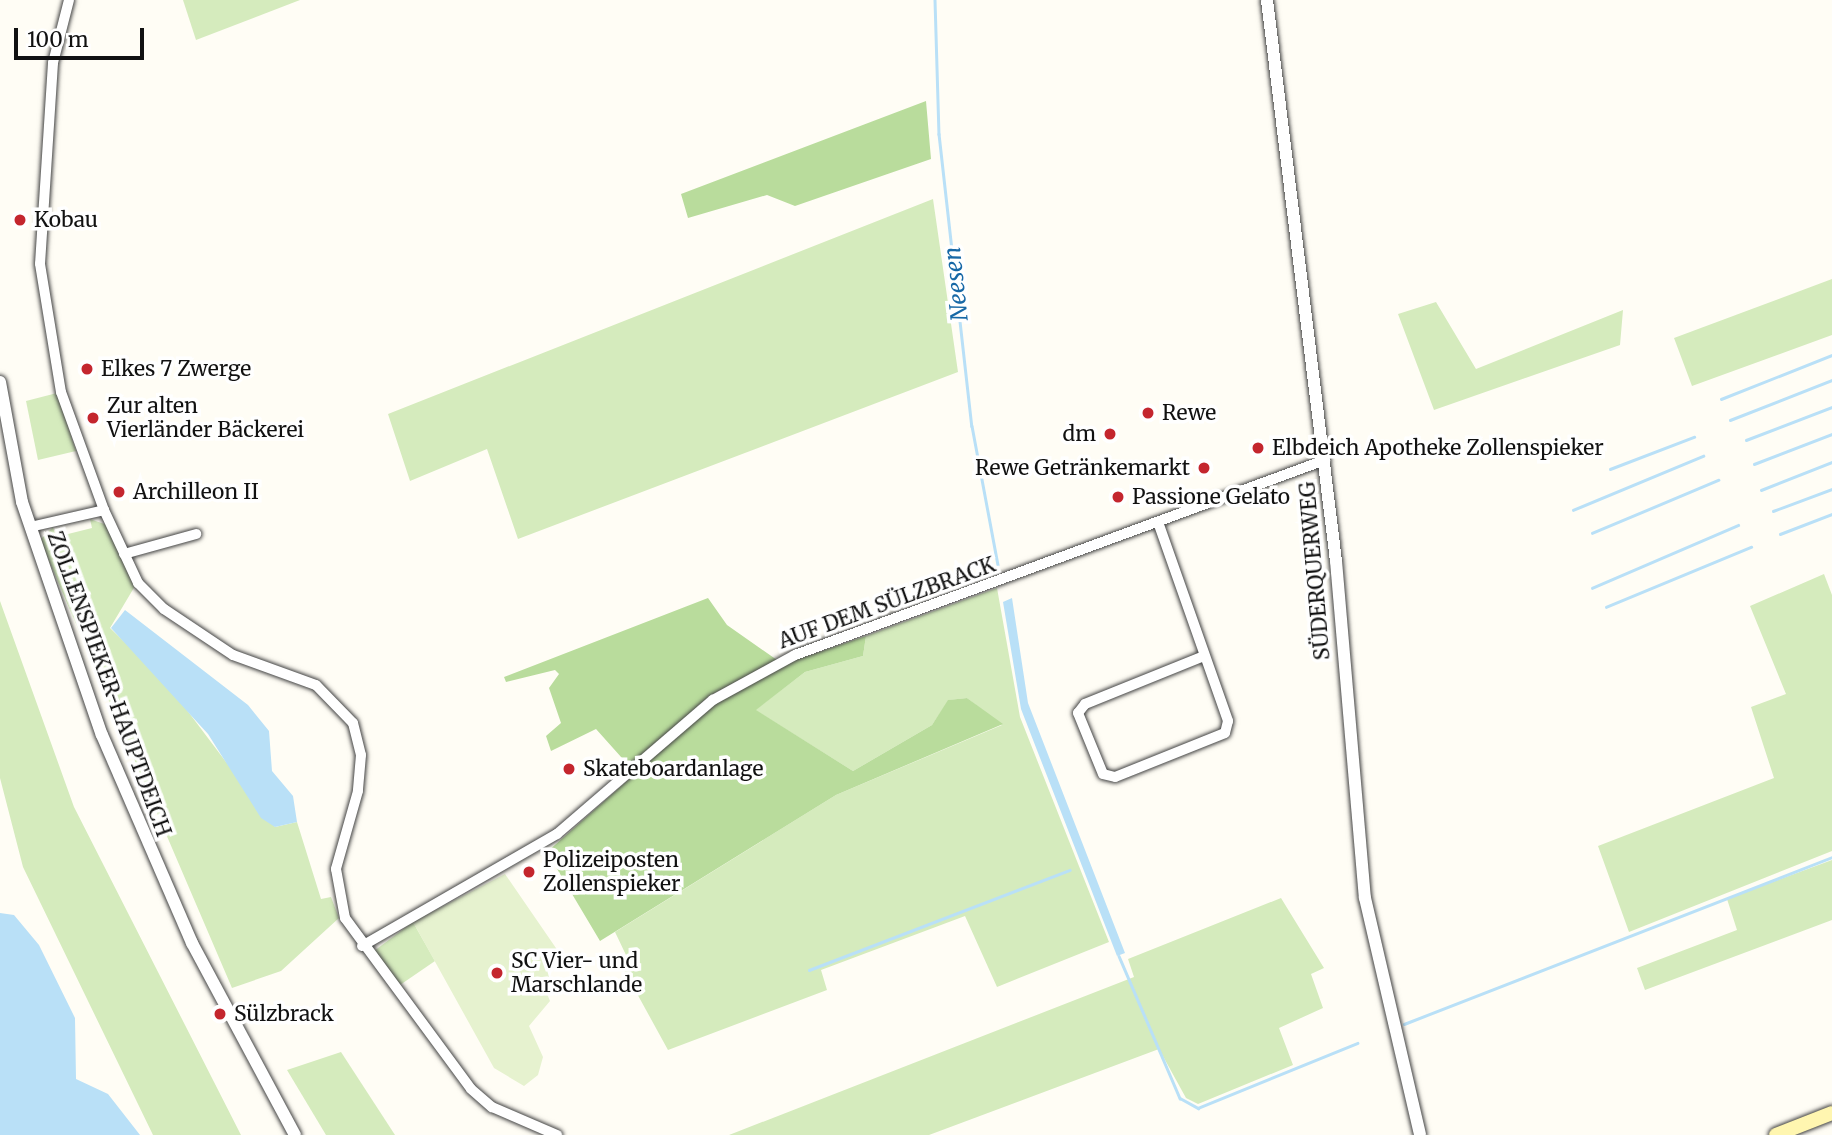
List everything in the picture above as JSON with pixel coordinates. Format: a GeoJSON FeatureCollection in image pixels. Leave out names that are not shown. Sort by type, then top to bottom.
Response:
{"type":"FeatureCollection","features":[{"type":"Feature","properties":{"kind":"main road"},"geometry":{"type":"LineString","coordinates":[[1776,1135],[1832,1114]]}},
{"type":"Feature","properties":{"kind":"street"},"geometry":{"type":"LineString","coordinates":[[69,0],[53,63],[40,264],[61,392],[104,510],[138,583],[191,632],[233,655],[316,685],[353,723],[361,755],[358,791],[336,869],[335,894],[362,946],[471,1089],[492,1107],[557,1135]]}},
{"type":"Feature","properties":{"kind":"street","name":"SÜDERQUERWEG"},"geometry":{"type":"LineString","coordinates":[[1266,0],[1325,460],[1365,898],[1420,1135]]}},
{"type":"Feature","properties":{"kind":"street","name":"ZOLLENSPIEKER-HAUPTDEICH"},"geometry":{"type":"LineString","coordinates":[[0,382],[30,527],[130,804],[192,943],[295,1135]]}},
{"type":"Feature","properties":{"kind":"street","name":"AUF DEM SÜLZBRACK"},"geometry":{"type":"LineString","coordinates":[[362,946],[557,834],[713,700],[795,655],[1325,460]]}},
{"type":"Feature","properties":{"kind":"street"},"geometry":{"type":"LineString","coordinates":[[30,527],[104,510]]}},
{"type":"Feature","properties":{"kind":"street"},"geometry":{"type":"LineString","coordinates":[[1158,522],[1228,721],[1225,733],[1115,777],[1103,774],[1078,713],[1085,704],[1204,656]]}},
{"type":"Feature","properties":{"kind":"street"},"geometry":{"type":"LineString","coordinates":[[124,554],[196,534]]}},
{"type":"Feature","properties":{"kind":"green space"},"geometry":{"type":"Polygon","coordinates":[[[183,0],[300,0],[196,40],[183,0]]]}},
{"type":"Feature","properties":{"kind":"green space"},"geometry":{"type":"Polygon","coordinates":[[[926,101],[931,159],[795,206],[767,195],[688,218],[681,194],[926,101]]]}},
{"type":"Feature","properties":{"kind":"green space"},"geometry":{"type":"Polygon","coordinates":[[[933,199],[958,372],[518,539],[487,449],[410,481],[388,414],[933,199]]]}},
{"type":"Feature","properties":{"kind":"green space"},"geometry":{"type":"Polygon","coordinates":[[[1832,279],[1832,335],[1692,386],[1674,338],[1832,279]]]}},
{"type":"Feature","properties":{"kind":"green space"},"geometry":{"type":"Polygon","coordinates":[[[1436,302],[1476,369],[1623,310],[1620,345],[1434,410],[1398,314],[1436,302]]]}},
{"type":"Feature","properties":{"kind":"green space"},"geometry":{"type":"Polygon","coordinates":[[[57,393],[76,451],[38,460],[26,401],[57,393]]]}},
{"type":"Feature","properties":{"kind":"green space"},"geometry":{"type":"Polygon","coordinates":[[[90,519],[107,525],[135,586],[110,628],[165,681],[275,827],[297,822],[321,899],[331,897],[339,918],[281,971],[232,988],[40,540],[53,527],[56,537],[92,528],[90,519]]]}},
{"type":"Feature","properties":{"kind":"green space"},"geometry":{"type":"Polygon","coordinates":[[[1824,574],[1832,595],[1832,851],[1629,932],[1598,846],[1774,778],[1751,707],[1786,694],[1750,606],[1824,574]]]}},
{"type":"Feature","properties":{"kind":"green space"},"geometry":{"type":"Polygon","coordinates":[[[997,588],[1020,717],[1109,942],[997,987],[965,916],[821,970],[827,990],[668,1050],[618,959],[626,955],[615,932],[836,795],[1002,725],[967,698],[949,700],[932,725],[853,771],[755,710],[805,672],[863,656],[866,636],[997,588]]]}},
{"type":"Feature","properties":{"kind":"green space"},"geometry":{"type":"Polygon","coordinates":[[[708,598],[727,625],[777,660],[709,696],[630,767],[596,729],[551,751],[546,736],[561,723],[549,688],[559,674],[555,670],[506,682],[504,677],[708,598]]]}},
{"type":"Feature","properties":{"kind":"green space"},"geometry":{"type":"Polygon","coordinates":[[[0,601],[74,807],[241,1135],[153,1135],[23,867],[0,778],[0,601]]]}},
{"type":"Feature","properties":{"kind":"green space"},"geometry":{"type":"Polygon","coordinates":[[[866,636],[863,656],[805,672],[756,710],[853,771],[932,725],[948,700],[967,698],[1003,724],[836,795],[600,941],[547,852],[717,701],[796,660],[866,636]]]}},
{"type":"Feature","properties":{"kind":"green space"},"geometry":{"type":"Polygon","coordinates":[[[1832,860],[1832,920],[1645,990],[1637,968],[1737,930],[1727,899],[1832,860]]]}},
{"type":"Feature","properties":{"kind":"green space","name":"SC Vier- und Marschlande"},"geometry":{"type":"Polygon","coordinates":[[[505,874],[558,951],[545,989],[550,1001],[529,1026],[543,1057],[538,1075],[524,1086],[494,1068],[413,922],[505,874]]]}},
{"type":"Feature","properties":{"kind":"green space"},"geometry":{"type":"Polygon","coordinates":[[[1281,898],[1324,968],[1311,974],[1323,1008],[1279,1028],[1293,1065],[1198,1104],[1186,1098],[1159,1049],[929,1135],[729,1135],[1134,977],[1128,959],[1281,898]]]}},
{"type":"Feature","properties":{"kind":"green space"},"geometry":{"type":"Polygon","coordinates":[[[413,922],[435,961],[400,985],[374,951],[413,922]]]}},
{"type":"Feature","properties":{"kind":"green space"},"geometry":{"type":"Polygon","coordinates":[[[341,1052],[395,1135],[326,1135],[287,1070],[341,1052]]]}},
{"type":"Feature","properties":{"kind":"water"},"geometry":{"type":"Polygon","coordinates":[[[1012,598],[1028,703],[1125,953],[1117,956],[1021,709],[1003,602],[1012,598]]]}},
{"type":"Feature","properties":{"kind":"water"},"geometry":{"type":"Polygon","coordinates":[[[125,610],[248,705],[269,731],[272,771],[293,796],[297,822],[275,827],[261,818],[208,734],[111,628],[125,610]]]}},
{"type":"Feature","properties":{"kind":"water"},"geometry":{"type":"Polygon","coordinates":[[[0,913],[14,915],[39,945],[75,1018],[76,1079],[108,1094],[140,1135],[0,1135],[0,913]]]}},
{"type":"Feature","properties":{"kind":"waterway","name":"Neesen"},"geometry":{"type":"LineString","coordinates":[[935,0],[939,134],[972,426],[998,565]]}},
{"type":"Feature","properties":{"kind":"waterway"},"geometry":{"type":"LineString","coordinates":[[1721,399],[1832,355]]}},
{"type":"Feature","properties":{"kind":"waterway"},"geometry":{"type":"LineString","coordinates":[[1730,420],[1832,380]]}},
{"type":"Feature","properties":{"kind":"waterway"},"geometry":{"type":"LineString","coordinates":[[1746,440],[1832,407]]}},
{"type":"Feature","properties":{"kind":"waterway"},"geometry":{"type":"LineString","coordinates":[[1754,464],[1832,434]]}},
{"type":"Feature","properties":{"kind":"waterway"},"geometry":{"type":"LineString","coordinates":[[1610,469],[1694,437]]}},
{"type":"Feature","properties":{"kind":"waterway"},"geometry":{"type":"LineString","coordinates":[[1573,510],[1703,456]]}},
{"type":"Feature","properties":{"kind":"waterway"},"geometry":{"type":"LineString","coordinates":[[1761,490],[1832,462]]}},
{"type":"Feature","properties":{"kind":"waterway"},"geometry":{"type":"LineString","coordinates":[[1592,533],[1718,480]]}},
{"type":"Feature","properties":{"kind":"waterway"},"geometry":{"type":"LineString","coordinates":[[1773,511],[1832,489]]}},
{"type":"Feature","properties":{"kind":"waterway"},"geometry":{"type":"LineString","coordinates":[[1780,534],[1832,514]]}},
{"type":"Feature","properties":{"kind":"waterway"},"geometry":{"type":"LineString","coordinates":[[1592,588],[1738,525]]}},
{"type":"Feature","properties":{"kind":"waterway"},"geometry":{"type":"LineString","coordinates":[[1606,607],[1751,547]]}},
{"type":"Feature","properties":{"kind":"waterway"},"geometry":{"type":"LineString","coordinates":[[1404,1024],[1832,857]]}},
{"type":"Feature","properties":{"kind":"waterway"},"geometry":{"type":"LineString","coordinates":[[809,970],[1069,870]]}},
{"type":"Feature","properties":{"kind":"waterway"},"geometry":{"type":"LineString","coordinates":[[1119,956],[1180,1098],[1198,1108],[1357,1043]]}},
{"type":"Feature","properties":{"kind":"place","name":"Kobau"},"geometry":{"type":"Point","coordinates":[20,220]}},
{"type":"Feature","properties":{"kind":"place","name":"Elkes 7 Zwerge"},"geometry":{"type":"Point","coordinates":[87,369]}},
{"type":"Feature","properties":{"kind":"place","name":"Rewe"},"geometry":{"type":"Point","coordinates":[1148,413]}},
{"type":"Feature","properties":{"kind":"place","name":"Zur alten Vierländer Bäckerei"},"geometry":{"type":"Point","coordinates":[93,418]}},
{"type":"Feature","properties":{"kind":"place","name":"dm"},"geometry":{"type":"Point","coordinates":[1110,434]}},
{"type":"Feature","properties":{"kind":"place","name":"Elbdeich Apotheke Zollenspieker"},"geometry":{"type":"Point","coordinates":[1258,448]}},
{"type":"Feature","properties":{"kind":"place","name":"Rewe Getränkemarkt"},"geometry":{"type":"Point","coordinates":[1204,468]}},
{"type":"Feature","properties":{"kind":"place","name":"Archilleon II"},"geometry":{"type":"Point","coordinates":[119,492]}},
{"type":"Feature","properties":{"kind":"place","name":"Passione Gelato"},"geometry":{"type":"Point","coordinates":[1118,497]}},
{"type":"Feature","properties":{"kind":"place","name":"Skateboardanlage"},"geometry":{"type":"Point","coordinates":[569,769]}},
{"type":"Feature","properties":{"kind":"place","name":"Polizeiposten Zollenspieker"},"geometry":{"type":"Point","coordinates":[529,872]}},
{"type":"Feature","properties":{"kind":"place","name":"SC Vier- und Marschlande"},"geometry":{"type":"Point","coordinates":[497,973]}},
{"type":"Feature","properties":{"kind":"place","name":"Sülzbrack"},"geometry":{"type":"Point","coordinates":[220,1014]}}]}
